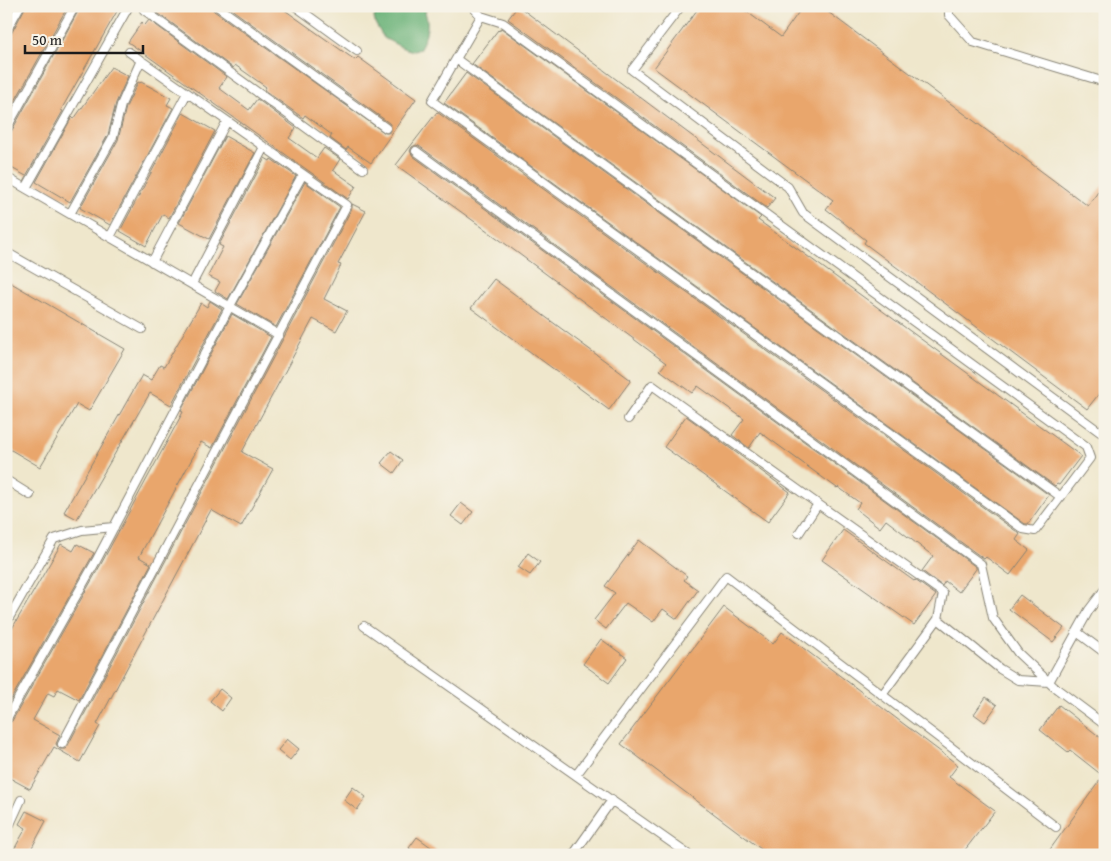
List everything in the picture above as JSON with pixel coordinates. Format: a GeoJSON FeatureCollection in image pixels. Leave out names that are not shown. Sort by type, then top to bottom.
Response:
{"type":"FeatureCollection","features":[{"type":"Feature","properties":{"kind":"lane"},"geometry":{"type":"LineString","coordinates":[[6,31],[20,6]]}},
{"type":"Feature","properties":{"kind":"lane"},"geometry":{"type":"LineString","coordinates":[[6,129],[75,6]]}},
{"type":"Feature","properties":{"kind":"lane"},"geometry":{"type":"LineString","coordinates":[[26,188],[129,6]]}},
{"type":"Feature","properties":{"kind":"lane"},"geometry":{"type":"LineString","coordinates":[[147,6],[144,10],[364,169]]}},
{"type":"Feature","properties":{"kind":"lane"},"geometry":{"type":"LineString","coordinates":[[217,6],[386,128]]}},
{"type":"Feature","properties":{"kind":"lane"},"geometry":{"type":"LineString","coordinates":[[295,6],[358,51]]}},
{"type":"Feature","properties":{"kind":"lane"},"geometry":{"type":"LineString","coordinates":[[472,6],[481,16],[503,23],[1086,447],[1090,458],[1035,531],[1023,529],[432,101],[481,16]]}},
{"type":"Feature","properties":{"kind":"lane"},"geometry":{"type":"LineString","coordinates":[[682,6],[632,70],[788,187],[803,212],[1100,432],[1105,426]]}},
{"type":"Feature","properties":{"kind":"lane"},"geometry":{"type":"LineString","coordinates":[[950,6],[949,15],[973,42],[1105,82]]}},
{"type":"Feature","properties":{"kind":"lane"},"geometry":{"type":"LineString","coordinates":[[62,744],[347,205],[128,52]]}},
{"type":"Feature","properties":{"kind":"lane"},"geometry":{"type":"LineString","coordinates":[[456,59],[1061,497]]}},
{"type":"Feature","properties":{"kind":"lane"},"geometry":{"type":"LineString","coordinates":[[70,214],[113,137],[121,105],[141,60]]}},
{"type":"Feature","properties":{"kind":"lane"},"geometry":{"type":"LineString","coordinates":[[110,237],[187,93]]}},
{"type":"Feature","properties":{"kind":"lane"},"geometry":{"type":"LineString","coordinates":[[152,262],[227,121]]}},
{"type":"Feature","properties":{"kind":"lane"},"geometry":{"type":"LineString","coordinates":[[192,284],[264,147]]}},
{"type":"Feature","properties":{"kind":"lane"},"geometry":{"type":"LineString","coordinates":[[416,151],[982,564],[992,618],[1018,653],[1049,682],[1105,725]]}},
{"type":"Feature","properties":{"kind":"lane"},"geometry":{"type":"LineString","coordinates":[[7,718],[96,561],[230,306],[303,174]]}},
{"type":"Feature","properties":{"kind":"lane"},"geometry":{"type":"LineString","coordinates":[[6,177],[279,335]]}},
{"type":"Feature","properties":{"kind":"lane"},"geometry":{"type":"LineString","coordinates":[[6,252],[142,329]]}},
{"type":"Feature","properties":{"kind":"lane"},"geometry":{"type":"LineString","coordinates":[[628,419],[652,385],[943,594],[938,619],[882,695]]}},
{"type":"Feature","properties":{"kind":"lane"},"geometry":{"type":"LineString","coordinates":[[6,480],[30,494]]}},
{"type":"Feature","properties":{"kind":"lane"},"geometry":{"type":"LineString","coordinates":[[799,533],[818,504]]}},
{"type":"Feature","properties":{"kind":"lane"},"geometry":{"type":"LineString","coordinates":[[6,624],[54,539],[82,530],[114,527]]}},
{"type":"Feature","properties":{"kind":"lane"},"geometry":{"type":"LineString","coordinates":[[576,775],[726,576],[1056,827]]}},
{"type":"Feature","properties":{"kind":"lane"},"geometry":{"type":"LineString","coordinates":[[1049,682],[1089,610],[1105,589]]}},
{"type":"Feature","properties":{"kind":"lane"},"geometry":{"type":"LineString","coordinates":[[938,619],[1000,669],[1018,680],[1049,682]]}},
{"type":"Feature","properties":{"kind":"lane"},"geometry":{"type":"LineString","coordinates":[[364,626],[690,855]]}},
{"type":"Feature","properties":{"kind":"lane"},"geometry":{"type":"LineString","coordinates":[[1077,632],[1105,653]]}},
{"type":"Feature","properties":{"kind":"lane"},"geometry":{"type":"LineString","coordinates":[[6,833],[21,800]]}},
{"type":"Feature","properties":{"kind":"lane"},"geometry":{"type":"LineString","coordinates":[[573,855],[612,800]]}},
{"type":"Feature","properties":{"kind":"green space"},"geometry":{"type":"Polygon","coordinates":[[[380,6],[428,6],[425,12],[427,30],[420,49],[414,51],[403,48],[384,38],[374,18],[380,6]]]}},
{"type":"Feature","properties":{"kind":"building"},"geometry":{"type":"Polygon","coordinates":[[[26,6],[68,6],[6,117],[6,37],[11,34],[26,6]]]}},
{"type":"Feature","properties":{"kind":"building"},"geometry":{"type":"Polygon","coordinates":[[[81,6],[120,6],[26,176],[6,165],[6,135],[11,132],[81,6]]]}},
{"type":"Feature","properties":{"kind":"building"},"geometry":{"type":"Polygon","coordinates":[[[159,6],[211,6],[214,11],[385,133],[391,131],[389,123],[227,6],[279,6],[355,60],[358,57],[416,99],[371,163],[348,147],[346,150],[330,138],[332,135],[305,115],[303,118],[264,90],[266,87],[235,65],[233,68],[155,11],[159,6]]]}},
{"type":"Feature","properties":{"kind":"building"},"geometry":{"type":"Polygon","coordinates":[[[518,6],[775,198],[767,208],[508,19],[518,6]]]}},
{"type":"Feature","properties":{"kind":"building"},"geometry":{"type":"Polygon","coordinates":[[[700,6],[739,6],[781,37],[803,6],[820,6],[1088,206],[1105,182],[1105,386],[1087,409],[864,243],[866,240],[826,209],[833,200],[654,68],[700,6]]]}},
{"type":"Feature","properties":{"kind":"building"},"geometry":{"type":"Polygon","coordinates":[[[149,20],[227,77],[219,88],[249,110],[257,99],[296,128],[289,138],[317,158],[324,148],[340,159],[333,170],[356,186],[348,199],[128,42],[142,22],[145,25],[149,20]]]}},
{"type":"Feature","properties":{"kind":"building"},"geometry":{"type":"Polygon","coordinates":[[[501,28],[761,217],[758,220],[1081,456],[1059,485],[1055,486],[472,64],[501,28]]]}},
{"type":"Feature","properties":{"kind":"building"},"geometry":{"type":"Polygon","coordinates":[[[111,67],[128,76],[116,103],[108,135],[70,202],[36,182],[72,117],[74,119],[111,67]]]}},
{"type":"Feature","properties":{"kind":"building"},"geometry":{"type":"Polygon","coordinates":[[[466,73],[1049,495],[1028,524],[1025,524],[444,103],[466,73]]]}},
{"type":"Feature","properties":{"kind":"building"},"geometry":{"type":"Polygon","coordinates":[[[138,82],[171,98],[167,105],[173,108],[110,225],[80,208],[118,140],[126,107],[138,82]]]}},
{"type":"Feature","properties":{"kind":"building"},"geometry":{"type":"Polygon","coordinates":[[[437,112],[1020,534],[1016,540],[1029,550],[1010,575],[986,557],[984,559],[419,146],[412,147],[410,151],[413,156],[976,567],[959,592],[945,581],[942,586],[922,571],[933,556],[886,520],[880,528],[856,509],[860,503],[760,432],[749,448],[732,435],[744,419],[698,386],[692,393],[660,370],[666,363],[396,165],[437,112]]]}},
{"type":"Feature","properties":{"kind":"building"},"geometry":{"type":"Polygon","coordinates":[[[183,113],[215,131],[169,218],[163,214],[146,246],[120,231],[183,113]]]}},
{"type":"Feature","properties":{"kind":"building"},"geometry":{"type":"Polygon","coordinates":[[[225,136],[255,153],[209,239],[179,223],[225,136]]]}},
{"type":"Feature","properties":{"kind":"building"},"geometry":{"type":"Polygon","coordinates":[[[265,158],[270,161],[271,159],[296,176],[228,299],[215,291],[220,282],[208,276],[223,247],[219,245],[265,158]]]}},
{"type":"Feature","properties":{"kind":"building"},"geometry":{"type":"Polygon","coordinates":[[[305,182],[340,207],[276,327],[237,304],[305,182]]]}},
{"type":"Feature","properties":{"kind":"building"},"geometry":{"type":"Polygon","coordinates":[[[352,204],[366,211],[338,264],[341,265],[324,299],[347,311],[336,331],[313,319],[242,452],[273,469],[241,527],[211,510],[97,724],[100,726],[80,762],[54,747],[30,789],[6,776],[6,723],[12,721],[101,564],[183,412],[181,411],[232,314],[271,337],[212,448],[201,442],[139,557],[151,564],[79,700],[58,689],[54,696],[48,693],[33,720],[60,735],[56,744],[60,749],[67,747],[352,208],[352,204]]]}},
{"type":"Feature","properties":{"kind":"building"},"geometry":{"type":"Polygon","coordinates":[[[494,279],[631,380],[609,410],[471,308],[494,279]]]}},
{"type":"Feature","properties":{"kind":"building"},"geometry":{"type":"Polygon","coordinates":[[[6,280],[125,349],[89,411],[77,404],[40,467],[6,447],[6,280]]]}},
{"type":"Feature","properties":{"kind":"building"},"geometry":{"type":"Polygon","coordinates":[[[210,301],[222,309],[171,405],[150,393],[77,519],[64,512],[142,375],[151,380],[160,365],[164,367],[201,303],[207,307],[210,301]]]}},
{"type":"Feature","properties":{"kind":"building"},"geometry":{"type":"Polygon","coordinates":[[[686,416],[790,492],[768,522],[664,447],[686,416]]]}},
{"type":"Feature","properties":{"kind":"building"},"geometry":{"type":"Polygon","coordinates":[[[391,451],[403,460],[394,473],[381,463],[391,451]]]}},
{"type":"Feature","properties":{"kind":"building"},"geometry":{"type":"Polygon","coordinates":[[[461,503],[473,512],[463,525],[451,516],[461,503]]]}},
{"type":"Feature","properties":{"kind":"building"},"geometry":{"type":"Polygon","coordinates":[[[843,530],[936,595],[914,625],[822,560],[843,530]]]}},
{"type":"Feature","properties":{"kind":"building"},"geometry":{"type":"Polygon","coordinates":[[[639,540],[687,576],[684,580],[698,590],[677,619],[663,609],[653,622],[626,603],[606,629],[594,620],[615,593],[605,586],[639,540]]]}},
{"type":"Feature","properties":{"kind":"building"},"geometry":{"type":"Polygon","coordinates":[[[61,544],[73,551],[77,544],[94,553],[6,708],[6,639],[61,544]]]}},
{"type":"Feature","properties":{"kind":"building"},"geometry":{"type":"Polygon","coordinates":[[[528,553],[540,562],[530,575],[518,567],[528,553]]]}},
{"type":"Feature","properties":{"kind":"building"},"geometry":{"type":"Polygon","coordinates":[[[1020,595],[1064,628],[1053,642],[1009,609],[1020,595]]]}},
{"type":"Feature","properties":{"kind":"building"},"geometry":{"type":"Polygon","coordinates":[[[724,607],[773,644],[782,632],[958,765],[949,777],[995,811],[961,855],[769,855],[621,744],[724,607]]]}},
{"type":"Feature","properties":{"kind":"building"},"geometry":{"type":"Polygon","coordinates":[[[601,639],[627,658],[609,683],[583,664],[601,639]]]}},
{"type":"Feature","properties":{"kind":"building"},"geometry":{"type":"Polygon","coordinates":[[[220,689],[231,698],[222,711],[210,701],[220,689]]]}},
{"type":"Feature","properties":{"kind":"building"},"geometry":{"type":"Polygon","coordinates":[[[986,697],[997,705],[985,722],[974,714],[986,697]]]}},
{"type":"Feature","properties":{"kind":"building"},"geometry":{"type":"Polygon","coordinates":[[[1059,705],[1105,741],[1105,855],[1046,855],[1103,776],[1070,750],[1068,752],[1040,730],[1059,705]]]}},
{"type":"Feature","properties":{"kind":"building"},"geometry":{"type":"Polygon","coordinates":[[[287,739],[299,749],[290,760],[278,750],[287,739]]]}},
{"type":"Feature","properties":{"kind":"building"},"geometry":{"type":"Polygon","coordinates":[[[353,787],[366,797],[357,810],[344,800],[353,787]]]}},
{"type":"Feature","properties":{"kind":"building"},"geometry":{"type":"Polygon","coordinates":[[[26,811],[46,821],[28,855],[11,855],[26,828],[19,824],[26,811]]]}},
{"type":"Feature","properties":{"kind":"building"},"geometry":{"type":"Polygon","coordinates":[[[417,837],[442,855],[418,855],[409,848],[417,837]]]}}]}
